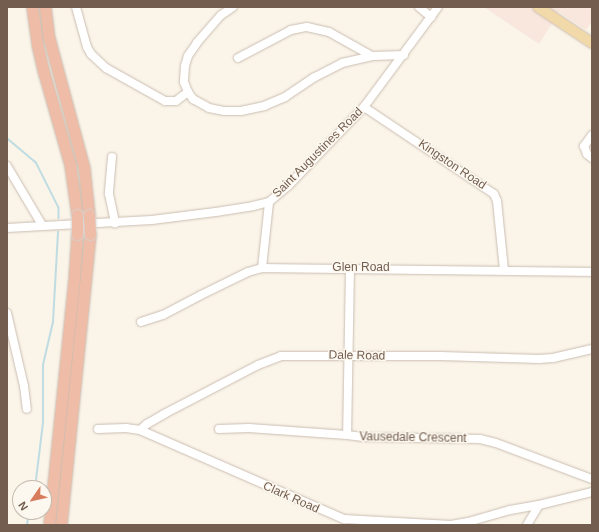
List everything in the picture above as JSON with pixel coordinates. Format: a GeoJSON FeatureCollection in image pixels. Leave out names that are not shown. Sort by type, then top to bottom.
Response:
{"type":"FeatureCollection","features":[{"type":"Feature","properties":{"kind":"highway"},"geometry":{"type":"LineString","coordinates":[[32,7],[42,64],[70,165],[77,215],[74,280],[49,525]]}},
{"type":"Feature","properties":{"kind":"highway"},"geometry":{"type":"LineString","coordinates":[[45,7],[49,38],[84,168],[90,234],[61,525]]}},
{"type":"Feature","properties":{"kind":"main road"},"geometry":{"type":"LineString","coordinates":[[538,7],[592,43]]}},
{"type":"Feature","properties":{"kind":"street"},"geometry":{"type":"LineString","coordinates":[[76,7],[88,47],[92,54],[106,68],[165,101],[176,101],[188,92]]}},
{"type":"Feature","properties":{"kind":"street"},"geometry":{"type":"LineString","coordinates":[[217,7],[221,15]]}},
{"type":"Feature","properties":{"kind":"street"},"geometry":{"type":"LineString","coordinates":[[234,7],[221,15],[188,56],[184,72],[184,82],[188,92],[193,99],[209,108],[225,111],[253,109],[280,100],[315,76],[336,66],[356,59],[372,56],[404,55]]}},
{"type":"Feature","properties":{"kind":"street"},"geometry":{"type":"LineString","coordinates":[[419,7],[431,17]]}},
{"type":"Feature","properties":{"kind":"street","name":"Saint Augustines Road"},"geometry":{"type":"LineString","coordinates":[[7,228],[42,225],[115,223],[216,212],[269,202],[289,185],[364,107],[404,55],[438,7]]}},
{"type":"Feature","properties":{"kind":"street"},"geometry":{"type":"LineString","coordinates":[[238,58],[291,30],[307,27],[329,32],[372,56]]}},
{"type":"Feature","properties":{"kind":"street","name":"Kingston Road"},"geometry":{"type":"LineString","coordinates":[[364,107],[494,194],[497,201],[504,270]]}},
{"type":"Feature","properties":{"kind":"street"},"geometry":{"type":"LineString","coordinates":[[592,135],[584,146],[587,154],[592,158]]}},
{"type":"Feature","properties":{"kind":"street"},"geometry":{"type":"LineString","coordinates":[[112,157],[109,194],[115,223]]}},
{"type":"Feature","properties":{"kind":"street"},"geometry":{"type":"LineString","coordinates":[[7,166],[42,225]]}},
{"type":"Feature","properties":{"kind":"street"},"geometry":{"type":"LineString","coordinates":[[262,268],[269,202]]}},
{"type":"Feature","properties":{"kind":"street","name":"Glen Road"},"geometry":{"type":"LineString","coordinates":[[142,322],[163,315],[214,288],[262,268],[592,272]]}},
{"type":"Feature","properties":{"kind":"street","name":"Vausedale Crescent"},"geometry":{"type":"LineString","coordinates":[[350,268],[347,435],[363,437],[480,439],[496,443],[592,479]]}},
{"type":"Feature","properties":{"kind":"street"},"geometry":{"type":"LineString","coordinates":[[7,313],[24,386],[26,409]]}},
{"type":"Feature","properties":{"kind":"street","name":"Dale Road"},"geometry":{"type":"LineString","coordinates":[[140,430],[164,414],[274,358],[292,355],[348,355],[539,359],[553,358],[592,350]]}},
{"type":"Feature","properties":{"kind":"street","name":"Clark Road"},"geometry":{"type":"LineString","coordinates":[[98,429],[126,428],[140,430],[337,517],[353,521],[431,525],[461,524],[510,510],[540,506],[592,492]]}},
{"type":"Feature","properties":{"kind":"street"},"geometry":{"type":"LineString","coordinates":[[219,429],[249,428],[347,435]]}},
{"type":"Feature","properties":{"kind":"street"},"geometry":{"type":"LineString","coordinates":[[527,525],[540,506]]}},
{"type":"Feature","properties":{"kind":"shaded area"},"geometry":{"type":"Polygon","coordinates":[[[484,7],[592,7],[592,21],[586,30],[559,12],[539,44],[484,7]]]}},
{"type":"Feature","properties":{"kind":"waterway"},"geometry":{"type":"LineString","coordinates":[[7,138],[36,162],[59,208],[59,218]]}},
{"type":"Feature","properties":{"kind":"waterway"},"geometry":{"type":"LineString","coordinates":[[36,480],[43,423],[43,365],[53,322],[58,232]]}},
{"type":"Feature","properties":{"kind":"waterway"},"geometry":{"type":"LineString","coordinates":[[27,525],[28,520]]}}]}
